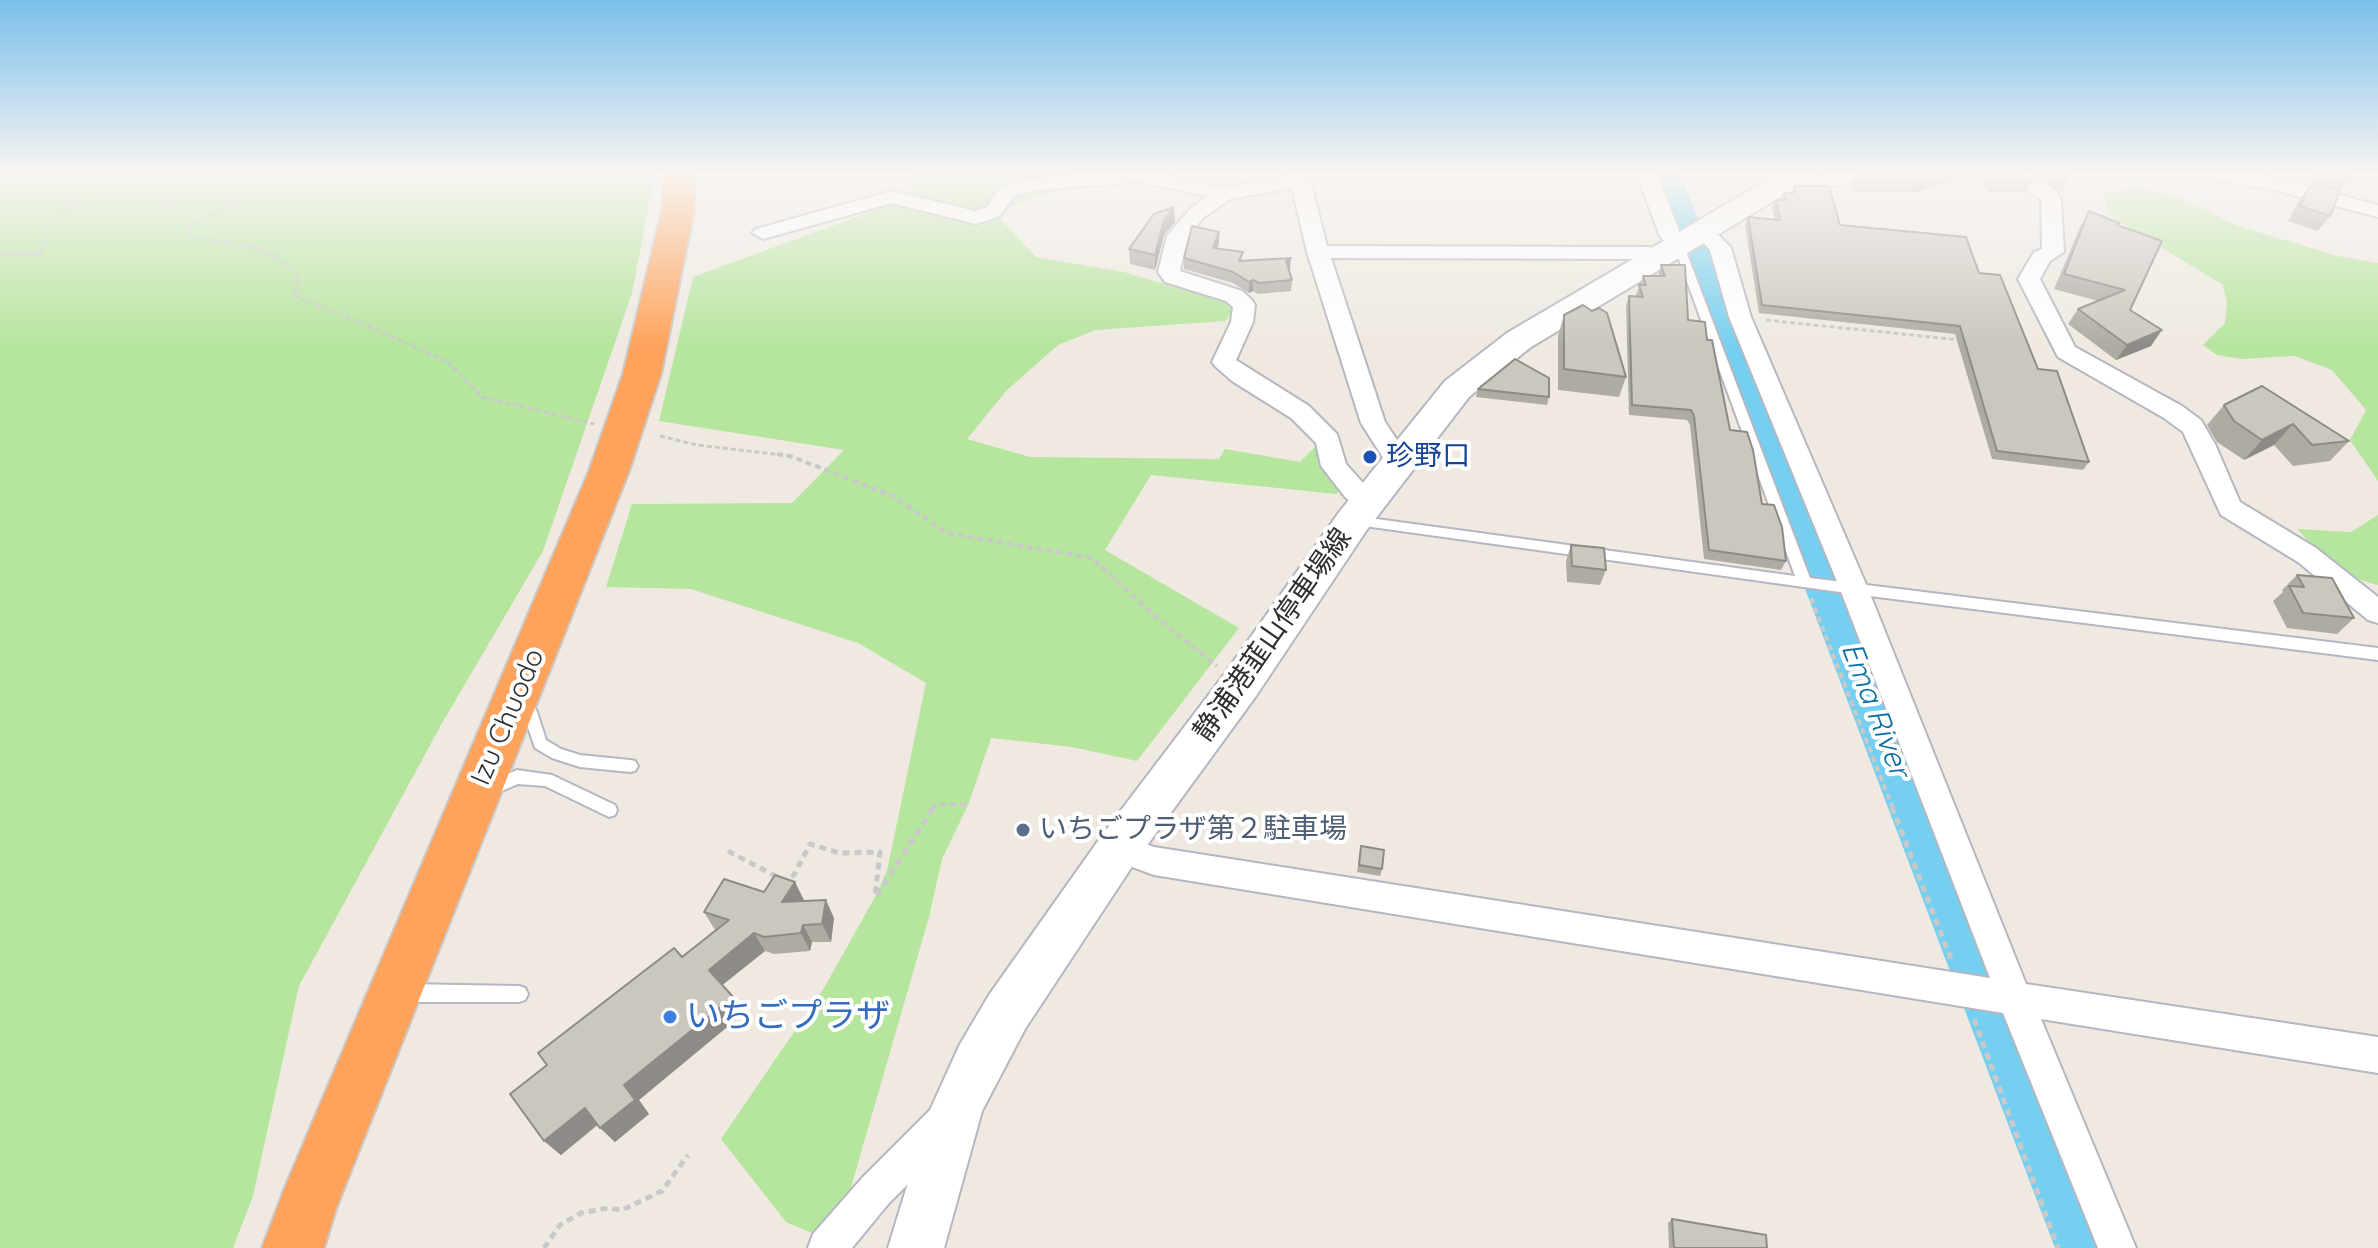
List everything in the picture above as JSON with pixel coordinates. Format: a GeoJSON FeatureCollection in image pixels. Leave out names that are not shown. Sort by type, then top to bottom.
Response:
{"type":"FeatureCollection","features":[{"type":"Feature","properties":{"kind":"highway","name":"Izu Chuodo"},"geometry":{"type":"LineString","coordinates":[[303,1238],[408,981],[614,457],[642,374],[674,230]]}},
{"type":"Feature","properties":{"kind":"highway","name":"Izu Chuodo"},"geometry":{"type":"LineString","coordinates":[[408,981],[504,781],[621,475],[662,351],[684,230]]}},
{"type":"Feature","properties":{"kind":"main road","name":"静浦港韮山停車場線"},"geometry":{"type":"LineString","coordinates":[[916,1248],[957,1108],[1007,1012],[1119,848],[1241,684],[1398,461],[1457,389],[1519,340],[1705,230]]}},
{"type":"Feature","properties":{"kind":"street"},"geometry":{"type":"LineString","coordinates":[[763,233],[773,230]]}},
{"type":"Feature","properties":{"kind":"street"},"geometry":{"type":"LineString","coordinates":[[1183,230],[1178,236],[1169,272],[1173,277],[1234,296],[1244,305],[1242,322],[1224,362],[1240,376],[1300,412],[1328,440],[1334,466],[1354,491],[1360,511]]}},
{"type":"Feature","properties":{"kind":"street"},"geometry":{"type":"LineString","coordinates":[[1313,230],[1373,423],[1398,461]]}},
{"type":"Feature","properties":{"kind":"street"},"geometry":{"type":"LineString","coordinates":[[1669,230],[1685,242],[1720,248],[1740,317],[2007,997],[2117,1248]]}},
{"type":"Feature","properties":{"kind":"street"},"geometry":{"type":"LineString","coordinates":[[2052,230],[2053,252],[2042,257],[2029,279],[2066,352],[2173,412],[2192,426],[2203,444],[2230,508],[2307,555],[2378,612]]}},
{"type":"Feature","properties":{"kind":"street"},"geometry":{"type":"LineString","coordinates":[[1318,252],[1632,253],[1685,242]]}},
{"type":"Feature","properties":{"kind":"street"},"geometry":{"type":"LineString","coordinates":[[1119,848],[1154,861],[1964,992],[2378,1055]]}},
{"type":"Feature","properties":{"kind":"street"},"geometry":{"type":"LineString","coordinates":[[827,1248],[876,1190],[957,1108]]}},
{"type":"Feature","properties":{"kind":"lane"},"geometry":{"type":"LineString","coordinates":[[1685,242],[1809,582]]}},
{"type":"Feature","properties":{"kind":"lane"},"geometry":{"type":"LineString","coordinates":[[1360,511],[1847,588],[2378,654]]}},
{"type":"Feature","properties":{"kind":"lane"},"geometry":{"type":"LineString","coordinates":[[530,712],[540,744],[557,754],[580,761],[630,766]]}},
{"type":"Feature","properties":{"kind":"lane"},"geometry":{"type":"LineString","coordinates":[[504,781],[517,777],[547,780],[609,810]]}},
{"type":"Feature","properties":{"kind":"lane"},"geometry":{"type":"LineString","coordinates":[[408,981],[519,994]]}},
{"type":"Feature","properties":{"kind":"path"},"geometry":{"type":"LineString","coordinates":[[0,255],[40,253],[47,230]]}},
{"type":"Feature","properties":{"kind":"path"},"geometry":{"type":"LineString","coordinates":[[190,230],[191,237],[248,246],[276,257],[290,266],[299,279],[294,296],[358,321],[449,363],[482,397],[604,426]]}},
{"type":"Feature","properties":{"kind":"path"},"geometry":{"type":"LineString","coordinates":[[1740,317],[1972,342]]}},
{"type":"Feature","properties":{"kind":"path"},"geometry":{"type":"LineString","coordinates":[[660,436],[697,445],[790,456],[893,496],[947,533],[1092,558],[1157,618],[1241,684]]}},
{"type":"Feature","properties":{"kind":"path"},"geometry":{"type":"LineString","coordinates":[[1809,582],[2058,1248]]}},
{"type":"Feature","properties":{"kind":"path"},"geometry":{"type":"LineString","coordinates":[[728,851],[785,881],[794,875],[810,844],[840,853],[880,852],[875,897],[935,805],[969,804]]}},
{"type":"Feature","properties":{"kind":"path"},"geometry":{"type":"LineString","coordinates":[[544,1248],[560,1225],[581,1213],[608,1208],[622,1210],[662,1191],[688,1155]]}},
{"type":"Feature","properties":{"kind":"green space"},"geometry":{"type":"Polygon","coordinates":[[[0,230],[644,230],[632,293],[543,551],[441,725],[299,986],[253,1196],[233,1248],[0,1248],[0,230]]]}},
{"type":"Feature","properties":{"kind":"green space"},"geometry":{"type":"Polygon","coordinates":[[[820,230],[1011,230],[1036,257],[1124,272],[1236,305],[1226,321],[1095,330],[1058,345],[1006,391],[967,439],[1030,457],[1219,459],[1225,449],[1300,462],[1317,445],[1341,489],[1336,494],[1151,475],[1105,550],[1239,628],[1137,761],[1072,747],[991,738],[969,803],[942,859],[929,917],[835,1243],[786,1222],[721,1139],[824,988],[887,871],[926,683],[858,643],[691,589],[606,587],[632,504],[792,503],[844,450],[659,421],[693,277],[820,230]]]}},
{"type":"Feature","properties":{"kind":"green space"},"geometry":{"type":"Polygon","coordinates":[[[2134,230],[2252,230],[2338,256],[2378,263],[2378,481],[2350,440],[2366,410],[2332,370],[2295,356],[2242,359],[2217,355],[2203,345],[2225,323],[2227,303],[2223,285],[2134,230]]]}},
{"type":"Feature","properties":{"kind":"green space"},"geometry":{"type":"Polygon","coordinates":[[[2378,515],[2378,585],[2357,579],[2310,544],[2298,529],[2351,532],[2378,515]]]}},
{"type":"Feature","properties":{"kind":"building"},"geometry":{"type":"Polygon","coordinates":[[[1142,230],[1161,230],[1155,255],[1129,249],[1142,230]]]}},
{"type":"Feature","properties":{"kind":"building"},"geometry":{"type":"Polygon","coordinates":[[[1191,230],[1211,230],[1219,232],[1213,248],[1243,252],[1239,261],[1291,258],[1286,261],[1292,280],[1249,282],[1233,272],[1184,258],[1191,230]]]}},
{"type":"Feature","properties":{"kind":"building"},"geometry":{"type":"Polygon","coordinates":[[[1750,230],[1895,230],[1966,237],[1979,273],[2000,275],[2038,369],[2057,371],[2089,462],[1997,451],[1960,326],[1762,305],[1750,230]]]}},
{"type":"Feature","properties":{"kind":"building"},"geometry":{"type":"Polygon","coordinates":[[[2081,230],[2132,230],[2162,241],[2130,310],[2162,330],[2127,345],[2078,309],[2125,290],[2064,274],[2081,230]]]}},
{"type":"Feature","properties":{"kind":"building"},"geometry":{"type":"Polygon","coordinates":[[[1661,265],[1685,265],[1688,320],[1705,322],[1707,340],[1712,340],[1730,430],[1747,432],[1762,504],[1774,505],[1782,527],[1786,561],[1709,550],[1691,410],[1632,405],[1629,296],[1643,297],[1639,285],[1646,285],[1643,276],[1665,276],[1661,265]]]}},
{"type":"Feature","properties":{"kind":"building"},"geometry":{"type":"Polygon","coordinates":[[[1583,305],[1592,311],[1599,308],[1607,313],[1626,377],[1564,369],[1564,315],[1583,305]]]}},
{"type":"Feature","properties":{"kind":"building"},"geometry":{"type":"Polygon","coordinates":[[[1515,359],[1549,378],[1549,397],[1478,389],[1515,359]]]}},
{"type":"Feature","properties":{"kind":"building"},"geometry":{"type":"Polygon","coordinates":[[[2262,386],[2349,441],[2312,445],[2293,424],[2262,440],[2234,421],[2224,405],[2262,386]]]}},
{"type":"Feature","properties":{"kind":"building"},"geometry":{"type":"Polygon","coordinates":[[[1571,545],[1604,548],[1606,570],[1572,566],[1571,545]]]}},
{"type":"Feature","properties":{"kind":"building"},"geometry":{"type":"Polygon","coordinates":[[[2297,575],[2332,578],[2354,618],[2303,613],[2289,586],[2304,587],[2297,575]]]}},
{"type":"Feature","properties":{"kind":"building"},"geometry":{"type":"Polygon","coordinates":[[[1361,846],[1384,850],[1382,869],[1359,865],[1361,846]]]}},
{"type":"Feature","properties":{"kind":"building"},"geometry":{"type":"Polygon","coordinates":[[[775,875],[795,882],[782,902],[826,900],[822,924],[803,925],[801,933],[764,937],[754,933],[709,970],[733,997],[624,1085],[635,1100],[600,1128],[585,1108],[544,1141],[510,1094],[547,1065],[538,1053],[674,948],[682,957],[729,920],[704,912],[724,879],[764,892],[775,875]]]}},
{"type":"Feature","properties":{"kind":"building"},"geometry":{"type":"Polygon","coordinates":[[[1672,1219],[1766,1235],[1767,1248],[1674,1248],[1672,1219]]]}},
{"type":"Feature","properties":{"kind":"waterway","name":"Ema River"},"geometry":{"type":"LineString","coordinates":[[1686,230],[2086,1248]]}},
{"type":"Feature","properties":{"kind":"place","name":"珍野口"},"geometry":{"type":"Point","coordinates":[1370,457]}},
{"type":"Feature","properties":{"kind":"place","name":"いちごプラザ第２駐車場"},"geometry":{"type":"Point","coordinates":[1023,830]}},
{"type":"Feature","properties":{"kind":"place","name":"いちごプラザ"},"geometry":{"type":"Point","coordinates":[670,1017]}}]}
